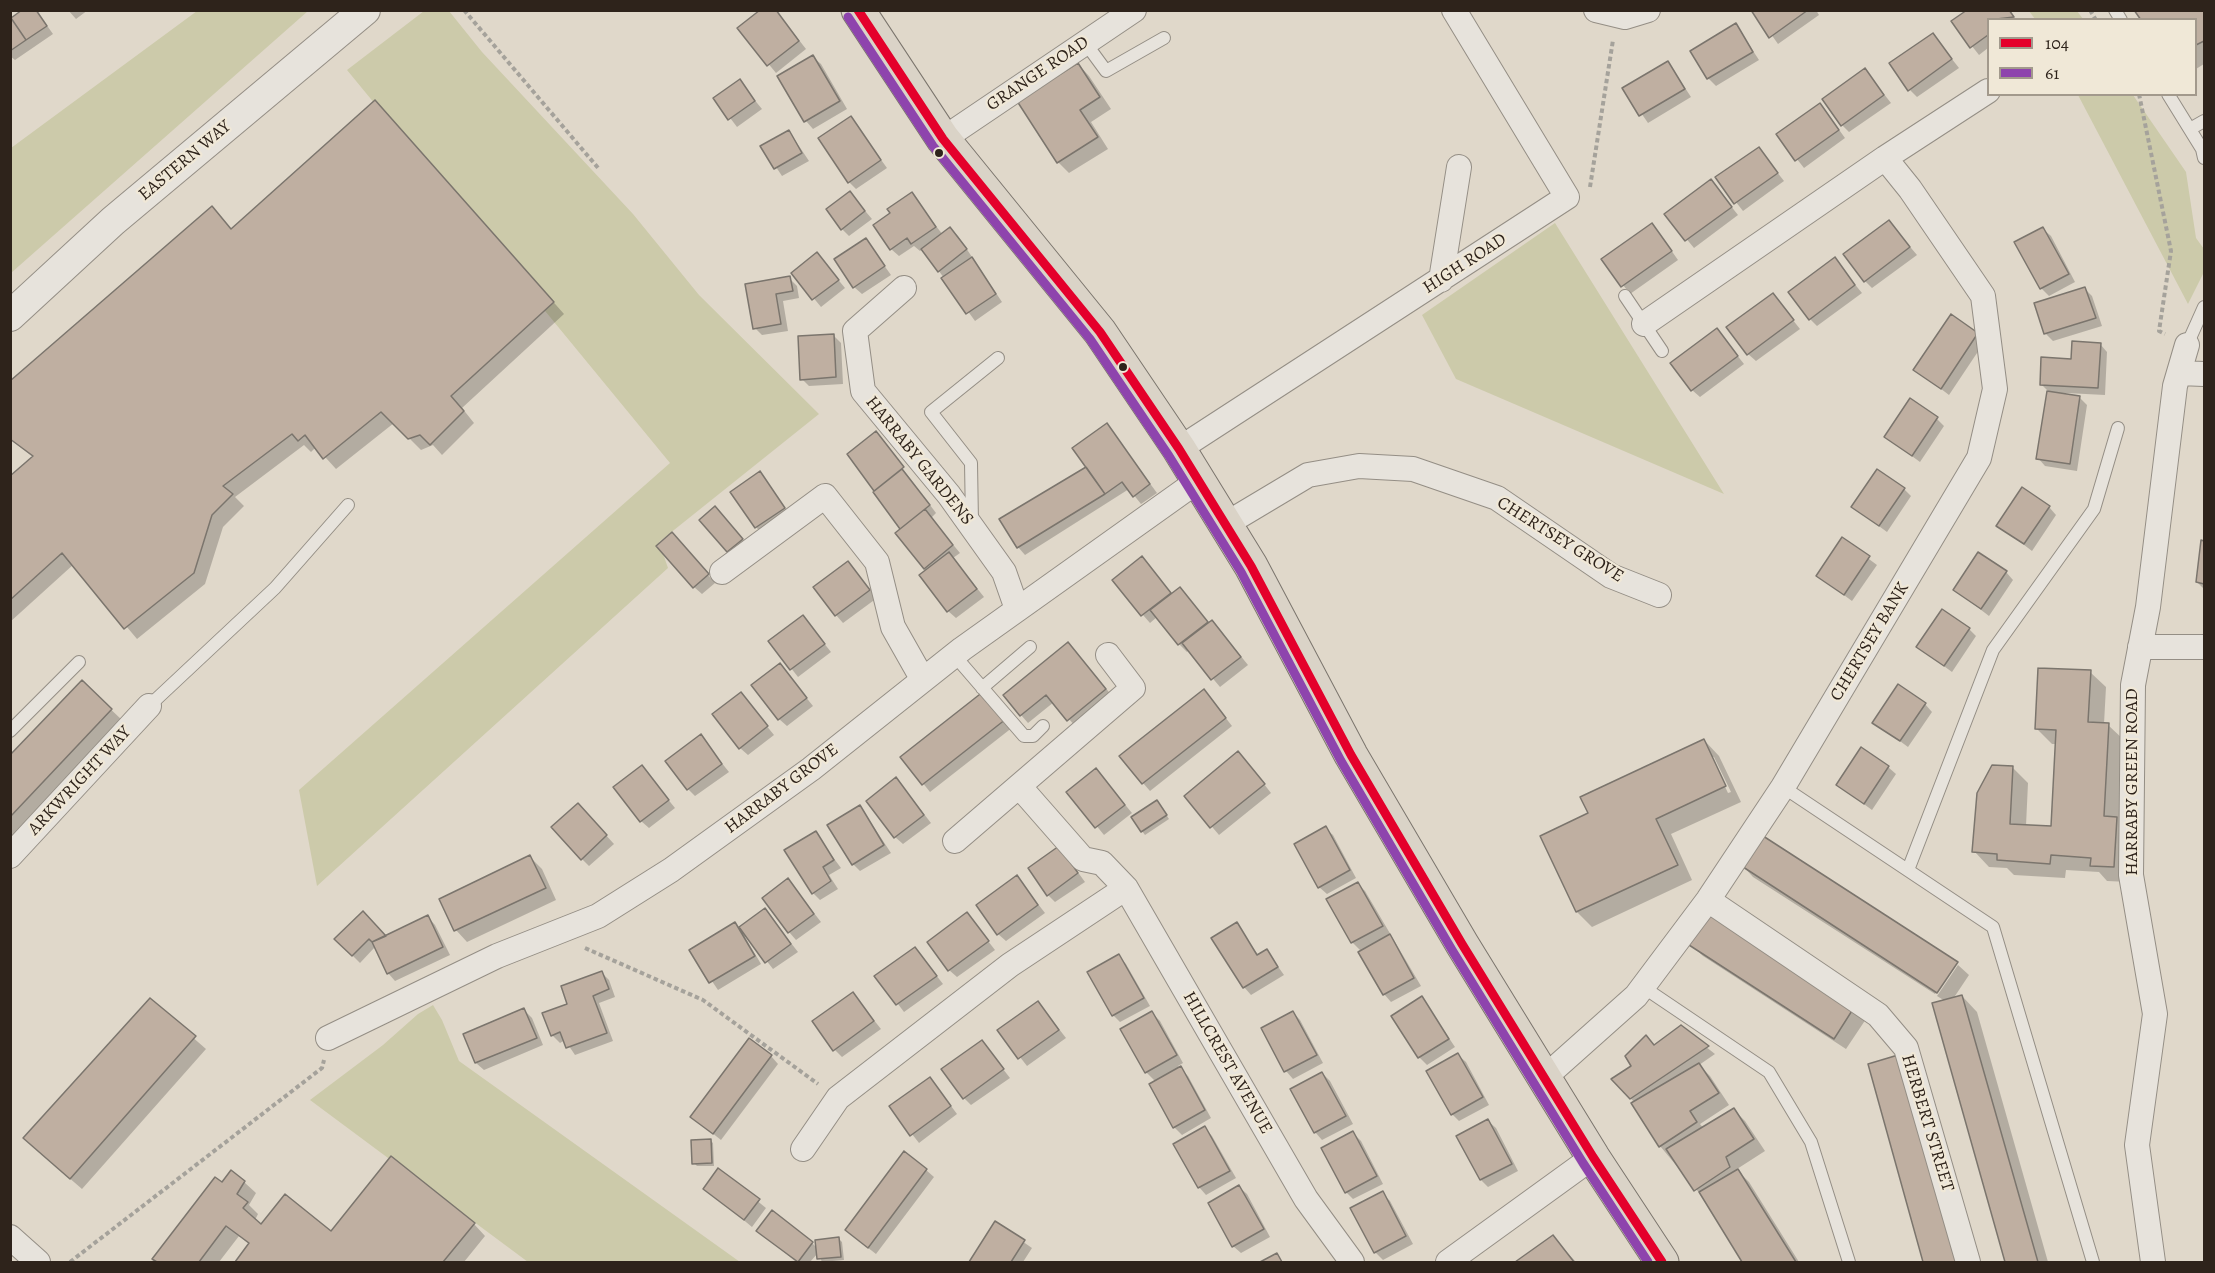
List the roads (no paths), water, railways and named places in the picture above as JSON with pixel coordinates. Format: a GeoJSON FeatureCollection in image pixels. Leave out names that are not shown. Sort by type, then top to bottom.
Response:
{"type":"FeatureCollection","features":[{"type":"Feature","properties":{"kind":"main road"},"geometry":{"type":"LineString","coordinates":[[858,10],[943,139],[1100,332],[1199,480],[1226,524],[1352,754],[1462,944],[1593,1157],[1662,1263]]}},
{"type":"Feature","properties":{"kind":"street","name":"EASTERN WAY"},"geometry":{"type":"LineString","coordinates":[[10,316],[113,221],[364,10]]}},
{"type":"Feature","properties":{"kind":"street","name":"GRANGE ROAD"},"geometry":{"type":"LineString","coordinates":[[943,139],[1084,41],[1134,10]]}},
{"type":"Feature","properties":{"kind":"street","name":"HIGH ROAD"},"geometry":{"type":"LineString","coordinates":[[1179,449],[1567,197],[1454,10]]}},
{"type":"Feature","properties":{"kind":"street"},"geometry":{"type":"LineString","coordinates":[[1606,13],[1640,15],[1648,10]]}},
{"type":"Feature","properties":{"kind":"street"},"geometry":{"type":"LineString","coordinates":[[1644,324],[1885,159],[1987,93]]}},
{"type":"Feature","properties":{"kind":"street","name":"CHERTSEY BANK"},"geometry":{"type":"LineString","coordinates":[[1544,1078],[1643,987],[1708,900],[1784,787],[1979,458],[1995,389],[1983,296],[1910,189],[1885,159]]}},
{"type":"Feature","properties":{"kind":"street"},"geometry":{"type":"LineString","coordinates":[[1441,280],[1459,167]]}},
{"type":"Feature","properties":{"kind":"street","name":"HARRABY GARDENS"},"geometry":{"type":"LineString","coordinates":[[904,288],[855,330],[863,392],[972,526],[1004,572],[1017,609]]}},
{"type":"Feature","properties":{"kind":"street","name":"HARRABY GREEN ROAD"},"geometry":{"type":"LineString","coordinates":[[2153,1263],[2137,1145],[2155,1014],[2136,915],[2130,847],[2133,685],[2148,607],[2175,386],[2187,345]]}},
{"type":"Feature","properties":{"kind":"street"},"geometry":{"type":"LineString","coordinates":[[2179,373],[2205,374]]}},
{"type":"Feature","properties":{"kind":"street","name":"CHERTSEY GROVE"},"geometry":{"type":"LineString","coordinates":[[1226,524],[1308,475],[1359,466],[1413,469],[1497,498],[1611,576],[1659,595]]}},
{"type":"Feature","properties":{"kind":"street","name":"HARRABY GROVE"},"geometry":{"type":"LineString","coordinates":[[328,1038],[496,956],[598,916],[671,870],[811,769],[954,655],[1199,480]]}},
{"type":"Feature","properties":{"kind":"street"},"geometry":{"type":"LineString","coordinates":[[722,572],[825,496],[877,562],[893,627],[923,680]]}},
{"type":"Feature","properties":{"kind":"street"},"geometry":{"type":"LineString","coordinates":[[2140,647],[2205,647]]}},
{"type":"Feature","properties":{"kind":"street"},"geometry":{"type":"LineString","coordinates":[[955,841],[1133,688],[1108,655]]}},
{"type":"Feature","properties":{"kind":"street","name":"ARKWRIGHT WAY"},"geometry":{"type":"LineString","coordinates":[[10,856],[149,706]]}},
{"type":"Feature","properties":{"kind":"street","name":"HILLCREST AVENUE"},"geometry":{"type":"LineString","coordinates":[[1019,786],[1083,859],[1102,863],[1126,888],[1306,1199],[1352,1263]]}},
{"type":"Feature","properties":{"kind":"street"},"geometry":{"type":"LineString","coordinates":[[803,1149],[838,1098],[1010,965],[1126,888]]}},
{"type":"Feature","properties":{"kind":"street","name":"HERBERT STREET"},"geometry":{"type":"LineString","coordinates":[[1708,900],[1878,1015],[1906,1048],[1968,1263]]}},
{"type":"Feature","properties":{"kind":"street"},"geometry":{"type":"LineString","coordinates":[[1448,1263],[1593,1157]]}},
{"type":"Feature","properties":{"kind":"lane"},"geometry":{"type":"LineString","coordinates":[[1084,41],[1106,71],[1164,38]]}},
{"type":"Feature","properties":{"kind":"lane"},"geometry":{"type":"LineString","coordinates":[[2169,96],[2205,158]]}},
{"type":"Feature","properties":{"kind":"lane"},"geometry":{"type":"LineString","coordinates":[[2190,129],[2205,121]]}},
{"type":"Feature","properties":{"kind":"lane"},"geometry":{"type":"LineString","coordinates":[[1625,297],[1662,351]]}},
{"type":"Feature","properties":{"kind":"lane","name":"HARRABY GREEN ROAD"},"geometry":{"type":"LineString","coordinates":[[2187,345],[2205,307]]}},
{"type":"Feature","properties":{"kind":"lane"},"geometry":{"type":"LineString","coordinates":[[972,526],[971,463],[931,412],[998,358]]}},
{"type":"Feature","properties":{"kind":"lane"},"geometry":{"type":"LineString","coordinates":[[1908,870],[1993,650],[2094,509],[2118,428]]}},
{"type":"Feature","properties":{"kind":"lane"},"geometry":{"type":"LineString","coordinates":[[149,706],[275,588],[348,505]]}},
{"type":"Feature","properties":{"kind":"lane"},"geometry":{"type":"LineString","coordinates":[[982,688],[1030,647]]}},
{"type":"Feature","properties":{"kind":"lane"},"geometry":{"type":"LineString","coordinates":[[954,655],[1024,736],[1033,736],[1043,726]]}},
{"type":"Feature","properties":{"kind":"lane"},"geometry":{"type":"LineString","coordinates":[[10,732],[79,662]]}},
{"type":"Feature","properties":{"kind":"lane"},"geometry":{"type":"LineString","coordinates":[[1784,787],[1993,927],[2093,1263]]}},
{"type":"Feature","properties":{"kind":"lane"},"geometry":{"type":"LineString","coordinates":[[1643,987],[1769,1072],[1811,1142],[1849,1263]]}}]}
